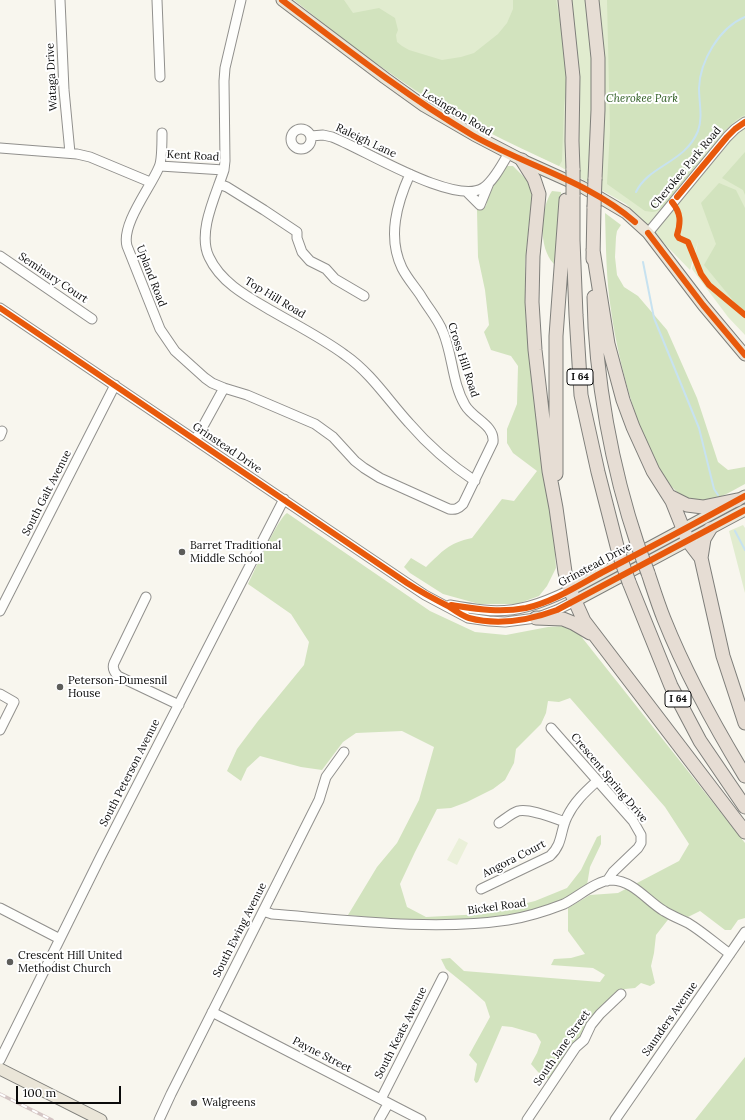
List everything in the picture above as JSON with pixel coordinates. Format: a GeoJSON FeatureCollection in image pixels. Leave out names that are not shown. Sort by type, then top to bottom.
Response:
{"type":"FeatureCollection","features":[{"type":"Feature","properties":{"kind":"highway","name":"I 64"},"geometry":{"type":"LineString","coordinates":[[565,0],[573,77],[570,194],[581,395],[598,472],[629,582],[671,686],[700,741],[745,807]]}},
{"type":"Feature","properties":{"kind":"highway","name":"I 64"},"geometry":{"type":"LineString","coordinates":[[592,0],[598,58],[598,110],[593,250],[594,316],[596,346],[608,426],[625,504],[663,618],[683,663],[721,736],[745,776]]}},
{"type":"Feature","properties":{"kind":"highway"},"geometry":{"type":"LineString","coordinates":[[522,160],[534,179],[539,194],[532,270],[533,326],[549,471],[563,558],[573,595],[582,617],[596,637],[745,832]]}},
{"type":"Feature","properties":{"kind":"highway"},"geometry":{"type":"LineString","coordinates":[[556,508],[556,329],[570,194]]}},
{"type":"Feature","properties":{"kind":"highway"},"geometry":{"type":"LineString","coordinates":[[593,250],[608,344],[623,400],[632,427],[645,454],[659,482],[669,496],[678,513],[686,535],[701,558],[723,656],[745,723]]}},
{"type":"Feature","properties":{"kind":"highway"},"geometry":{"type":"LineString","coordinates":[[669,496],[687,505],[703,508],[742,502]]}},
{"type":"Feature","properties":{"kind":"highway"},"geometry":{"type":"LineString","coordinates":[[701,558],[704,539],[710,529]]}},
{"type":"Feature","properties":{"kind":"highway"},"geometry":{"type":"LineString","coordinates":[[536,618],[563,619],[586,629],[596,637]]}},
{"type":"Feature","properties":{"kind":"main road","name":"Lexington Road"},"geometry":{"type":"LineString","coordinates":[[282,0],[424,106],[474,135],[522,160],[582,187],[626,213],[648,233],[703,305],[745,355]]}},
{"type":"Feature","properties":{"kind":"main road","name":"Grinstead Drive"},"geometry":{"type":"LineString","coordinates":[[686,535],[710,529],[742,502]]}},
{"type":"Feature","properties":{"kind":"main road","name":"Grinstead Drive"},"geometry":{"type":"LineString","coordinates":[[573,595],[686,535],[742,502]]}},
{"type":"Feature","properties":{"kind":"main road"},"geometry":{"type":"LineString","coordinates":[[0,1069],[101,1120]]}},
{"type":"Feature","properties":{"kind":"street","name":"Wataga Drive"},"geometry":{"type":"LineString","coordinates":[[60,0],[64,90],[70,153]]}},
{"type":"Feature","properties":{"kind":"street"},"geometry":{"type":"LineString","coordinates":[[157,0],[160,77]]}},
{"type":"Feature","properties":{"kind":"street","name":"Top Hill Road"},"geometry":{"type":"LineString","coordinates":[[241,0],[225,68],[225,160],[224,170],[207,222],[204,239],[209,257],[224,278],[237,290],[355,362],[371,377],[409,424],[422,437],[450,462],[475,481]]}},
{"type":"Feature","properties":{"kind":"street","name":"Cherokee Park Road"},"geometry":{"type":"LineString","coordinates":[[648,233],[727,137],[745,122]]}},
{"type":"Feature","properties":{"kind":"street"},"geometry":{"type":"LineString","coordinates":[[160,166],[162,133]]}},
{"type":"Feature","properties":{"kind":"street","name":"Raleigh Lane"},"geometry":{"type":"LineString","coordinates":[[311,136],[323,135],[336,138],[410,174]]}},
{"type":"Feature","properties":{"kind":"street"},"geometry":{"type":"LineString","coordinates":[[0,148],[70,153],[90,157],[150,182]]}},
{"type":"Feature","properties":{"kind":"street"},"geometry":{"type":"LineString","coordinates":[[467,192],[480,205],[490,182],[509,153]]}},
{"type":"Feature","properties":{"kind":"street","name":"Kent Road"},"geometry":{"type":"LineString","coordinates":[[160,166],[224,170]]}},
{"type":"Feature","properties":{"kind":"street","name":"Upland Road"},"geometry":{"type":"LineString","coordinates":[[160,166],[150,182],[130,224],[126,236],[127,246],[155,319],[165,338],[182,357],[205,378],[224,388]]}},
{"type":"Feature","properties":{"kind":"street"},"geometry":{"type":"LineString","coordinates":[[410,174],[447,188],[467,192],[478,190],[490,182]]}},
{"type":"Feature","properties":{"kind":"street","name":"Cross Hill Road"},"geometry":{"type":"LineString","coordinates":[[224,388],[246,395],[316,424],[329,434],[364,468],[380,478],[449,509],[454,510],[460,507],[475,481],[494,437],[489,428],[471,413],[464,404],[455,380],[443,332],[403,269],[396,249],[394,225],[398,206],[410,174]]}},
{"type":"Feature","properties":{"kind":"street"},"geometry":{"type":"LineString","coordinates":[[219,184],[227,187],[297,232],[297,238],[302,252],[310,261],[326,270],[335,279],[364,296]]}},
{"type":"Feature","properties":{"kind":"street","name":"Seminary Court"},"geometry":{"type":"LineString","coordinates":[[0,256],[92,318]]}},
{"type":"Feature","properties":{"kind":"street","name":"Grinstead Drive"},"geometry":{"type":"LineString","coordinates":[[0,308],[425,595],[468,618],[505,622],[536,618],[557,610],[573,595]]}},
{"type":"Feature","properties":{"kind":"street","name":"South Galt Avenue"},"geometry":{"type":"LineString","coordinates":[[0,611],[115,385]]}},
{"type":"Feature","properties":{"kind":"street"},"geometry":{"type":"LineString","coordinates":[[196,439],[224,388]]}},
{"type":"Feature","properties":{"kind":"street","name":"South Peterson Avenue"},"geometry":{"type":"LineString","coordinates":[[0,1060],[116,826],[284,499]]}},
{"type":"Feature","properties":{"kind":"street","name":"Grinstead Drive"},"geometry":{"type":"LineString","coordinates":[[444,604],[485,610],[517,609],[548,600],[573,595]]}},
{"type":"Feature","properties":{"kind":"street"},"geometry":{"type":"LineString","coordinates":[[146,598],[114,663],[114,673],[179,705]]}},
{"type":"Feature","properties":{"kind":"street"},"geometry":{"type":"LineString","coordinates":[[0,694],[14,702],[0,730]]}},
{"type":"Feature","properties":{"kind":"street","name":"Crescent Spring Drive"},"geometry":{"type":"LineString","coordinates":[[551,728],[633,821],[641,835],[641,843],[638,848],[613,872],[607,881]]}},
{"type":"Feature","properties":{"kind":"street","name":"South Ewing Avenue"},"geometry":{"type":"LineString","coordinates":[[159,1120],[319,800],[326,777],[344,752]]}},
{"type":"Feature","properties":{"kind":"street"},"geometry":{"type":"LineString","coordinates":[[499,823],[513,814],[523,810],[565,822],[578,798],[597,781]]}},
{"type":"Feature","properties":{"kind":"street","name":"Angora Court"},"geometry":{"type":"LineString","coordinates":[[481,889],[550,856],[557,850],[565,822]]}},
{"type":"Feature","properties":{"kind":"street"},"geometry":{"type":"LineString","coordinates":[[607,881],[622,882],[632,886],[663,910],[689,924],[730,954]]}},
{"type":"Feature","properties":{"kind":"street","name":"Bickel Road"},"geometry":{"type":"LineString","coordinates":[[263,911],[272,914],[378,922],[436,924],[483,923],[521,917],[549,910],[601,882],[607,881]]}},
{"type":"Feature","properties":{"kind":"street"},"geometry":{"type":"LineString","coordinates":[[0,908],[60,939]]}},
{"type":"Feature","properties":{"kind":"street","name":"Saunders Avenue"},"geometry":{"type":"LineString","coordinates":[[616,1120],[745,932]]}},
{"type":"Feature","properties":{"kind":"street","name":"South Keats Avenue"},"geometry":{"type":"LineString","coordinates":[[379,1120],[384,1101],[443,977]]}},
{"type":"Feature","properties":{"kind":"street","name":"South Jane Street"},"geometry":{"type":"LineString","coordinates":[[527,1120],[576,1047],[586,1038],[591,1025],[621,994]]}},
{"type":"Feature","properties":{"kind":"street","name":"Payne Street"},"geometry":{"type":"LineString","coordinates":[[212,1012],[420,1120]]}},
{"type":"Feature","properties":{"kind":"green space","name":"Cherokee Park"},"geometry":{"type":"Polygon","coordinates":[[[294,0],[745,0],[745,335],[728,317],[692,269],[698,242],[690,270],[626,204],[559,166],[471,123],[414,90],[353,46],[294,0]]]}},
{"type":"Feature","properties":{"kind":"green space"},"geometry":{"type":"Polygon","coordinates":[[[294,0],[344,0],[353,13],[379,8],[395,18],[398,30],[396,35],[397,42],[409,50],[442,60],[474,53],[498,34],[507,23],[513,9],[513,0],[556,0],[565,47],[567,80],[564,106],[562,161],[559,166],[485,130],[431,100],[398,79],[338,35],[294,0]]]}},
{"type":"Feature","properties":{"kind":"green space"},"geometry":{"type":"Polygon","coordinates":[[[607,0],[745,0],[745,115],[727,128],[707,151],[667,203],[655,212],[645,211],[607,184],[610,131],[607,0]]]}},
{"type":"Feature","properties":{"kind":"green space"},"geometry":{"type":"Polygon","coordinates":[[[745,152],[745,195],[743,190],[722,178],[745,152]]]}},
{"type":"Feature","properties":{"kind":"green space"},"geometry":{"type":"Polygon","coordinates":[[[505,166],[513,166],[530,183],[533,193],[525,264],[526,324],[554,536],[556,568],[547,586],[539,596],[517,604],[479,604],[443,594],[410,573],[404,567],[411,558],[426,567],[446,548],[457,542],[472,538],[502,499],[514,501],[537,471],[513,453],[507,443],[507,429],[517,404],[518,366],[511,356],[491,350],[484,332],[489,325],[485,290],[478,257],[477,210],[486,206],[492,184],[497,175],[505,166]]]}},
{"type":"Feature","properties":{"kind":"green space"},"geometry":{"type":"Polygon","coordinates":[[[719,183],[736,190],[745,208],[745,311],[736,304],[704,265],[716,244],[701,203],[719,183]]]}},
{"type":"Feature","properties":{"kind":"green space"},"geometry":{"type":"Polygon","coordinates":[[[552,191],[561,192],[556,261],[554,264],[545,248],[542,228],[545,208],[552,191]]]}},
{"type":"Feature","properties":{"kind":"green space"},"geometry":{"type":"Polygon","coordinates":[[[605,213],[621,225],[617,231],[616,237],[615,257],[617,275],[624,287],[638,296],[667,330],[697,398],[718,462],[728,470],[745,467],[745,484],[716,499],[697,502],[679,494],[664,476],[650,450],[638,420],[627,387],[614,330],[607,274],[605,213]]]}},
{"type":"Feature","properties":{"kind":"green space"},"geometry":{"type":"Polygon","coordinates":[[[287,513],[430,611],[475,632],[506,635],[548,627],[564,626],[580,635],[745,843],[745,918],[738,920],[731,930],[725,930],[700,911],[688,917],[674,912],[656,935],[651,966],[655,983],[650,986],[641,983],[635,988],[625,989],[602,1008],[550,1080],[538,1072],[531,1064],[541,1042],[536,1034],[512,1027],[502,1026],[478,1082],[476,1083],[474,1080],[477,1064],[469,1055],[490,1017],[485,1002],[446,969],[441,959],[450,958],[464,971],[600,982],[605,975],[593,968],[551,965],[554,959],[571,958],[585,954],[568,931],[568,908],[590,895],[618,893],[679,861],[689,844],[665,807],[570,698],[559,702],[548,701],[546,713],[541,724],[516,749],[514,763],[505,780],[493,789],[467,802],[451,808],[437,809],[400,884],[407,907],[426,917],[483,914],[535,901],[567,888],[581,870],[597,837],[601,835],[601,844],[590,867],[587,885],[562,901],[511,916],[471,921],[416,922],[348,915],[377,867],[397,843],[419,800],[434,747],[402,731],[356,733],[343,742],[322,770],[301,767],[260,756],[247,768],[241,781],[227,771],[237,749],[304,665],[309,642],[291,614],[248,584],[272,534],[287,513]]]}},
{"type":"Feature","properties":{"kind":"green space"},"geometry":{"type":"Polygon","coordinates":[[[743,525],[745,528],[745,593],[729,531],[743,525]]]}},
{"type":"Feature","properties":{"kind":"green space"},"geometry":{"type":"Polygon","coordinates":[[[459,838],[468,843],[457,865],[447,860],[459,838]]]}},
{"type":"Feature","properties":{"kind":"green space"},"geometry":{"type":"Polygon","coordinates":[[[745,1057],[745,1120],[695,1120],[745,1057]]]}},
{"type":"Feature","properties":{"kind":"waterway"},"geometry":{"type":"LineString","coordinates":[[636,192],[649,176],[685,150],[692,142],[698,131],[701,115],[699,88],[700,78],[707,57],[719,37],[736,22],[745,17]]}},
{"type":"Feature","properties":{"kind":"waterway"},"geometry":{"type":"LineString","coordinates":[[643,262],[654,318],[699,428],[714,489],[718,495]]}},
{"type":"Feature","properties":{"kind":"waterway"},"geometry":{"type":"LineString","coordinates":[[735,531],[745,550]]}},
{"type":"Feature","properties":{"kind":"railway"},"geometry":{"type":"LineString","coordinates":[[0,1094],[52,1120]]}},
{"type":"Feature","properties":{"kind":"cycle path"},"geometry":{"type":"LineString","coordinates":[[282,0],[375,70],[447,120],[493,146],[597,195],[635,222]]}},
{"type":"Feature","properties":{"kind":"cycle path"},"geometry":{"type":"LineString","coordinates":[[677,197],[727,137],[745,122]]}},
{"type":"Feature","properties":{"kind":"cycle path"},"geometry":{"type":"LineString","coordinates":[[672,202],[679,214],[677,235],[679,238],[688,242],[701,274],[709,285],[745,315]]}},
{"type":"Feature","properties":{"kind":"cycle path"},"geometry":{"type":"LineString","coordinates":[[648,233],[703,305],[745,355]]}},
{"type":"Feature","properties":{"kind":"cycle path"},"geometry":{"type":"LineString","coordinates":[[0,308],[407,583],[469,618],[492,622],[503,622],[536,617],[557,610],[745,510]]}},
{"type":"Feature","properties":{"kind":"cycle path"},"geometry":{"type":"LineString","coordinates":[[451,605],[479,609],[507,610],[526,608],[546,602],[566,593],[745,496]]}},
{"type":"Feature","properties":{"kind":"place","name":"Barret Traditional Middle School"},"geometry":{"type":"Point","coordinates":[182,552]}},
{"type":"Feature","properties":{"kind":"place","name":"Peterson-Dumesnil House"},"geometry":{"type":"Point","coordinates":[60,687]}},
{"type":"Feature","properties":{"kind":"place","name":"Crescent Hill United Methodist Church"},"geometry":{"type":"Point","coordinates":[10,962]}},
{"type":"Feature","properties":{"kind":"place","name":"Walgreens"},"geometry":{"type":"Point","coordinates":[194,1103]}}]}
